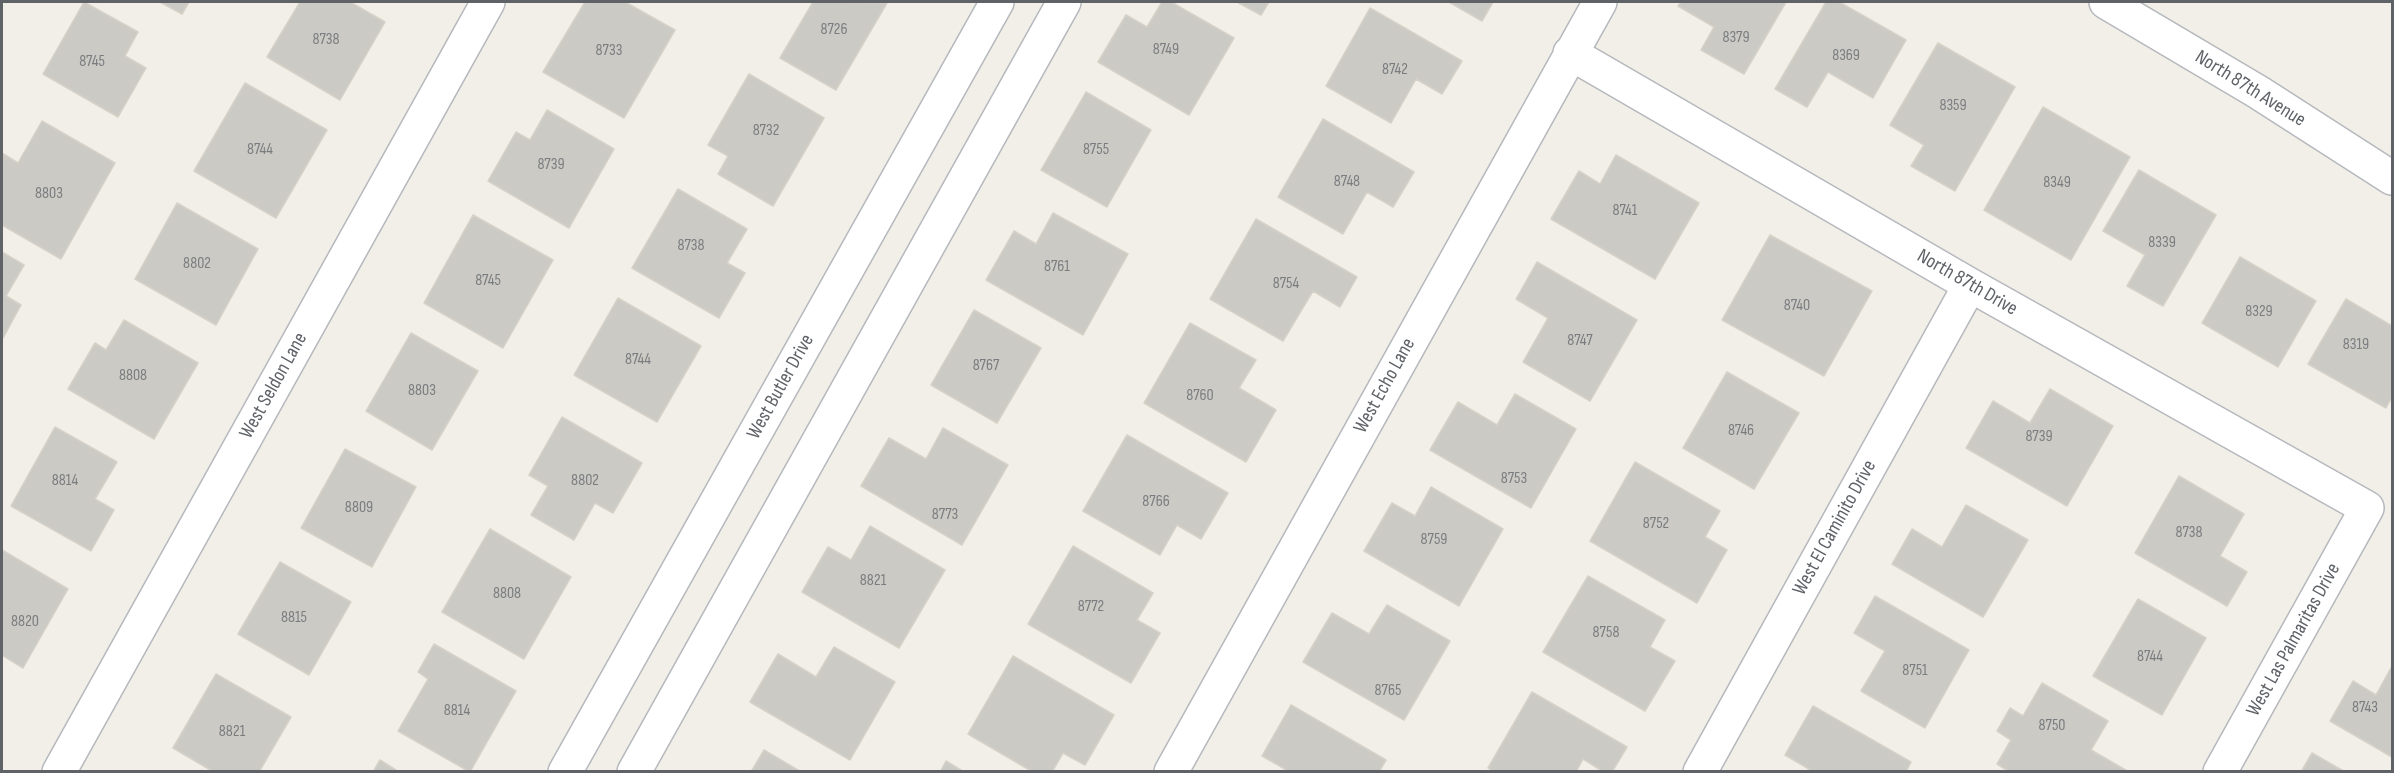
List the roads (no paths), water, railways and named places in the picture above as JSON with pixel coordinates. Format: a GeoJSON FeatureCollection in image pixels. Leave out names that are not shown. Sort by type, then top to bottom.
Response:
{"type":"FeatureCollection","features":[{"type":"Feature","properties":{"kind":"street","name":"West Seldon Lane"},"geometry":{"type":"LineString","coordinates":[[59,771],[488,2]]}},
{"type":"Feature","properties":{"kind":"street","name":"West Butler Drive"},"geometry":{"type":"LineString","coordinates":[[565,771],[997,2]]}},
{"type":"Feature","properties":{"kind":"street"},"geometry":{"type":"LineString","coordinates":[[633,771],[1064,2]]}},
{"type":"Feature","properties":{"kind":"street","name":"West Echo Lane"},"geometry":{"type":"LineString","coordinates":[[1171,771],[1600,2]]}},
{"type":"Feature","properties":{"kind":"street","name":"North 87th Avenue"},"geometry":{"type":"LineString","coordinates":[[2106,2],[2258,92],[2392,178]]}},
{"type":"Feature","properties":{"kind":"street","name":"North 87th Drive"},"geometry":{"type":"LineString","coordinates":[[1570,53],[1970,285],[2367,508]]}},
{"type":"Feature","properties":{"kind":"street","name":"West El Caminito Drive"},"geometry":{"type":"LineString","coordinates":[[1700,771],[1970,285]]}},
{"type":"Feature","properties":{"kind":"street","name":"West Las Palmaritas Drive"},"geometry":{"type":"LineString","coordinates":[[2220,771],[2367,508]]}}]}
